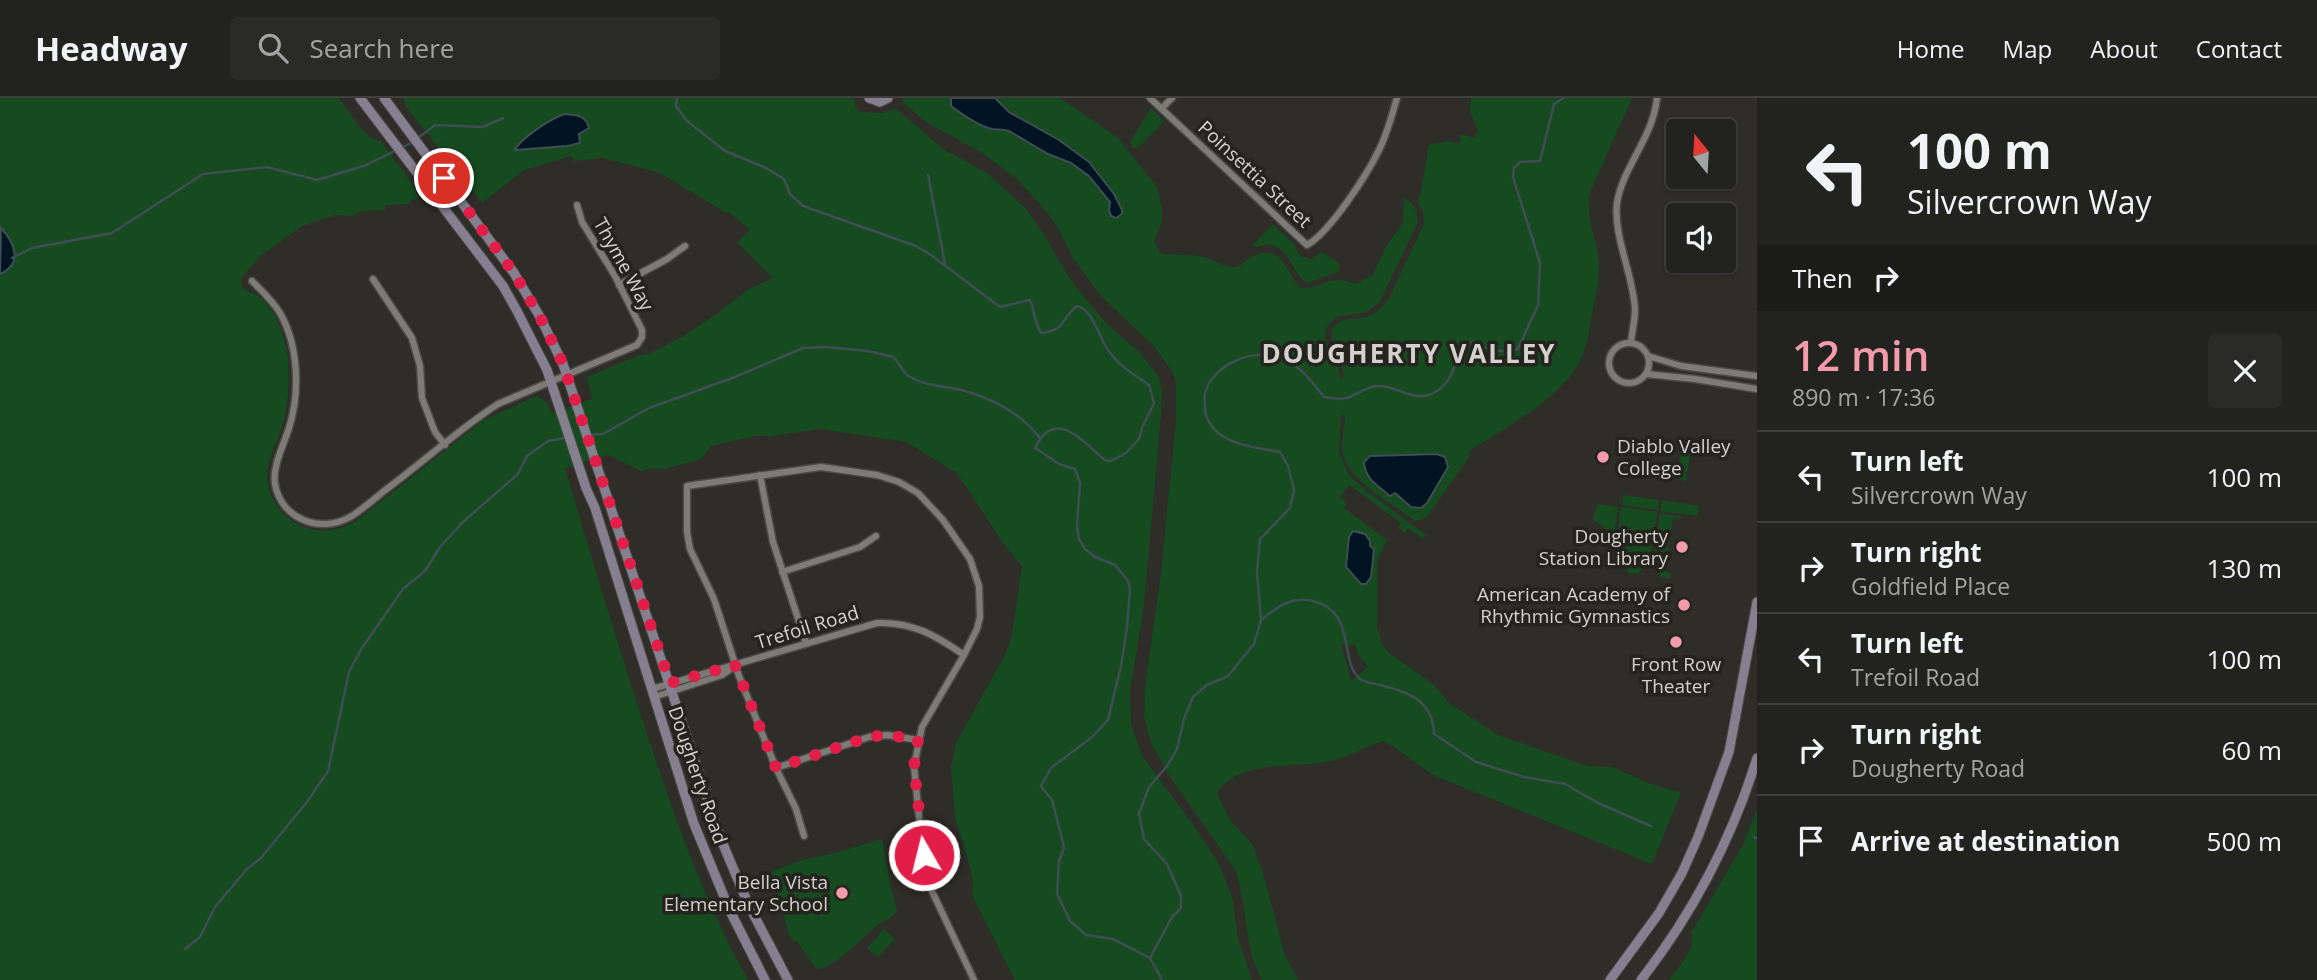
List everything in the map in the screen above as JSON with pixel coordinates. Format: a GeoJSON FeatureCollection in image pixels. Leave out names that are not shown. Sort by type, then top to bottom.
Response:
{"type":"FeatureCollection","features":[{"type":"Feature","properties":{"kind":"main road","name":"Dougherty Road"},"geometry":{"type":"LineString","coordinates":[[360,98],[503,286],[529,333],[550,382],[595,508],[694,824],[739,931],[765,980]]}},
{"type":"Feature","properties":{"kind":"main road","name":"Dougherty Road"},"geometry":{"type":"LineString","coordinates":[[384,98],[514,273],[540,317],[577,404],[709,807],[748,906],[788,980]]}},
{"type":"Feature","properties":{"kind":"main road"},"geometry":{"type":"LineString","coordinates":[[869,98],[880,102],[888,98]]}},
{"type":"Feature","properties":{"kind":"main road"},"geometry":{"type":"LineString","coordinates":[[1609,980],[1659,913],[1682,873],[1698,837],[1729,752],[1757,603]]}},
{"type":"Feature","properties":{"kind":"main road"},"geometry":{"type":"LineString","coordinates":[[1641,980],[1703,888],[1728,837],[1757,758]]}},
{"type":"Feature","properties":{"kind":"street","name":"Poinsettia Street"},"geometry":{"type":"LineString","coordinates":[[1150,98],[1307,245],[1319,238],[1342,209],[1379,149],[1398,98]]}},
{"type":"Feature","properties":{"kind":"street"},"geometry":{"type":"LineString","coordinates":[[1162,108],[1172,98]]}},
{"type":"Feature","properties":{"kind":"street"},"geometry":{"type":"LineString","coordinates":[[1631,342],[1635,310],[1619,231],[1617,204],[1628,171],[1653,122],[1657,98]]}},
{"type":"Feature","properties":{"kind":"street","name":"Thyme Way"},"geometry":{"type":"LineString","coordinates":[[566,375],[637,345],[642,337],[620,285],[582,222],[577,205]]}},
{"type":"Feature","properties":{"kind":"street"},"geometry":{"type":"LineString","coordinates":[[620,285],[685,246]]}},
{"type":"Feature","properties":{"kind":"street"},"geometry":{"type":"LineString","coordinates":[[373,279],[412,338],[420,366],[422,398],[435,432],[445,444]]}},
{"type":"Feature","properties":{"kind":"street"},"geometry":{"type":"LineString","coordinates":[[252,281],[281,314],[293,348],[295,379],[292,418],[274,476],[284,505],[304,521],[329,524],[350,517],[498,404],[566,375]]}},
{"type":"Feature","properties":{"kind":"street"},"geometry":{"type":"LineString","coordinates":[[1631,342],[1641,346],[1648,356],[1646,374],[1635,382],[1625,383],[1616,378],[1610,370],[1608,360],[1619,345],[1631,342]]}},
{"type":"Feature","properties":{"kind":"street"},"geometry":{"type":"LineString","coordinates":[[1648,356],[1681,366],[1757,376]]}},
{"type":"Feature","properties":{"kind":"street"},"geometry":{"type":"LineString","coordinates":[[1646,374],[1757,389]]}},
{"type":"Feature","properties":{"kind":"street"},"geometry":{"type":"LineString","coordinates":[[804,836],[796,809],[776,768],[735,665],[714,599],[690,549],[687,533],[687,486],[821,467],[849,470],[899,482],[918,493],[943,520],[974,568],[981,603],[977,629],[929,713],[918,740],[914,766],[926,873],[936,901],[974,980]]}},
{"type":"Feature","properties":{"kind":"street"},"geometry":{"type":"LineString","coordinates":[[760,475],[768,520],[782,572],[806,643]]}},
{"type":"Feature","properties":{"kind":"street"},"geometry":{"type":"LineString","coordinates":[[782,572],[860,548],[876,536]]}},
{"type":"Feature","properties":{"kind":"street","name":"Trefoil Road"},"geometry":{"type":"LineString","coordinates":[[653,693],[722,675],[735,665],[867,624],[894,622],[911,625],[933,635],[964,655]]}},
{"type":"Feature","properties":{"kind":"street"},"geometry":{"type":"LineString","coordinates":[[776,768],[869,737],[887,735],[918,740]]}},
{"type":"Feature","properties":{"kind":"green space"},"geometry":{"type":"Polygon","coordinates":[[[0,98],[339,98],[362,130],[381,141],[413,185],[419,198],[412,198],[410,204],[385,205],[385,210],[361,211],[352,216],[335,215],[302,226],[260,256],[241,279],[244,289],[269,306],[281,329],[287,352],[289,374],[285,418],[268,467],[268,484],[274,501],[291,521],[306,528],[320,530],[341,528],[355,522],[484,420],[538,395],[546,401],[551,413],[592,399],[587,377],[640,355],[649,354],[682,337],[749,289],[773,278],[737,242],[750,230],[728,211],[726,213],[660,173],[603,158],[574,161],[571,156],[524,170],[482,203],[407,108],[403,98],[854,98],[855,106],[860,112],[884,113],[895,108],[943,149],[987,173],[1026,209],[1083,296],[1109,326],[1140,353],[1159,377],[1162,391],[1161,414],[1144,605],[1130,691],[1131,724],[1142,756],[1218,862],[1232,897],[1238,938],[1252,980],[1015,980],[972,895],[973,878],[955,817],[951,767],[956,743],[1011,640],[1022,566],[1003,543],[957,473],[906,442],[821,429],[755,436],[711,446],[701,459],[664,469],[646,469],[643,472],[608,455],[565,468],[630,683],[675,815],[701,883],[748,980],[0,980],[0,98]]]}},
{"type":"Feature","properties":{"kind":"green space"},"geometry":{"type":"Polygon","coordinates":[[[904,98],[951,98],[949,101],[974,122],[992,129],[1009,131],[1048,154],[1071,163],[1089,176],[1110,202],[1109,210],[1114,218],[1122,210],[1107,183],[1092,164],[995,98],[1060,98],[1118,138],[1157,187],[1162,221],[1154,241],[1160,253],[1198,256],[1235,267],[1253,256],[1271,253],[1282,261],[1300,288],[1339,280],[1355,284],[1373,275],[1385,248],[1403,223],[1404,198],[1408,200],[1415,208],[1418,222],[1379,303],[1365,313],[1336,317],[1326,328],[1325,339],[1338,360],[1340,379],[1343,379],[1342,356],[1332,341],[1332,329],[1345,320],[1373,314],[1389,298],[1424,224],[1423,212],[1417,201],[1429,145],[1446,141],[1460,143],[1461,134],[1475,138],[1478,131],[1470,111],[1471,98],[1632,98],[1590,192],[1589,211],[1598,256],[1598,278],[1589,334],[1580,360],[1568,379],[1528,414],[1468,452],[1470,456],[1426,518],[1415,521],[1371,490],[1351,470],[1342,448],[1345,415],[1341,415],[1339,452],[1349,475],[1426,535],[1423,539],[1408,528],[1405,533],[1398,528],[1401,523],[1349,485],[1340,497],[1347,502],[1344,508],[1387,540],[1377,560],[1377,627],[1382,644],[1388,652],[1434,685],[1450,704],[1500,736],[1588,766],[1612,767],[1651,784],[1681,793],[1652,864],[1433,775],[1382,741],[1326,762],[1241,773],[1228,781],[1217,793],[1230,820],[1252,844],[1262,870],[1285,955],[1298,980],[1262,980],[1254,963],[1248,938],[1236,871],[1171,778],[1152,745],[1144,717],[1145,687],[1161,573],[1176,420],[1176,384],[1173,373],[1154,346],[1101,296],[1073,258],[1047,212],[1017,179],[981,152],[929,124],[902,102],[904,98]],[[1341,644],[1351,681],[1368,667],[1358,654],[1355,644],[1341,644]]]}},
{"type":"Feature","properties":{"kind":"green space"},"geometry":{"type":"Polygon","coordinates":[[[1151,108],[1164,121],[1139,147],[1133,148],[1130,142],[1151,108]]]}},
{"type":"Feature","properties":{"kind":"green space"},"geometry":{"type":"Polygon","coordinates":[[[1273,224],[1293,243],[1300,256],[1312,259],[1321,252],[1338,262],[1338,272],[1307,283],[1280,249],[1271,245],[1252,246],[1273,224]]]}},
{"type":"Feature","properties":{"kind":"green space"},"geometry":{"type":"Polygon","coordinates":[[[1682,445],[1691,447],[1686,481],[1676,479],[1682,445]]]}},
{"type":"Feature","properties":{"kind":"green space"},"geometry":{"type":"Polygon","coordinates":[[[1623,495],[1659,500],[1658,510],[1622,505],[1623,495]]]}},
{"type":"Feature","properties":{"kind":"green space"},"geometry":{"type":"Polygon","coordinates":[[[1662,500],[1699,506],[1697,516],[1660,511],[1662,500]]]}},
{"type":"Feature","properties":{"kind":"green space"},"geometry":{"type":"Polygon","coordinates":[[[1598,504],[1618,507],[1614,535],[1609,534],[1592,519],[1598,504]]]}},
{"type":"Feature","properties":{"kind":"green space"},"geometry":{"type":"Polygon","coordinates":[[[1621,507],[1657,512],[1653,541],[1617,536],[1621,507]]]}},
{"type":"Feature","properties":{"kind":"green space"},"geometry":{"type":"Polygon","coordinates":[[[1660,513],[1682,517],[1673,518],[1669,543],[1656,540],[1660,513]]]}},
{"type":"Feature","properties":{"kind":"green space"},"geometry":{"type":"Polygon","coordinates":[[[1617,538],[1652,544],[1649,566],[1642,568],[1638,574],[1628,573],[1624,558],[1616,546],[1617,538]]]}},
{"type":"Feature","properties":{"kind":"green space"},"geometry":{"type":"Polygon","coordinates":[[[1656,545],[1669,546],[1665,571],[1671,573],[1670,579],[1661,577],[1658,570],[1652,566],[1656,545]]]}},
{"type":"Feature","properties":{"kind":"green space"},"geometry":{"type":"Polygon","coordinates":[[[1757,809],[1757,980],[1669,980],[1689,951],[1691,933],[1743,845],[1757,809]]]}},
{"type":"Feature","properties":{"kind":"green space"},"geometry":{"type":"Polygon","coordinates":[[[881,839],[897,911],[840,958],[816,969],[789,934],[771,872],[802,860],[881,839]]]}},
{"type":"Feature","properties":{"kind":"green space"},"geometry":{"type":"Polygon","coordinates":[[[884,929],[895,939],[878,957],[867,948],[884,929]]]}},
{"type":"Feature","properties":{"kind":"water"},"geometry":{"type":"Polygon","coordinates":[[[951,98],[995,98],[1009,112],[1059,140],[1089,162],[1114,194],[1122,214],[1116,218],[1111,216],[1110,202],[1089,176],[1071,163],[1048,154],[1009,131],[987,128],[976,123],[951,106],[951,98]]]}},
{"type":"Feature","properties":{"kind":"water"},"geometry":{"type":"Polygon","coordinates":[[[565,114],[580,116],[586,120],[589,128],[579,134],[580,143],[515,150],[537,129],[565,114]]]}},
{"type":"Feature","properties":{"kind":"water"},"geometry":{"type":"Polygon","coordinates":[[[1,228],[13,247],[14,259],[12,265],[0,274],[1,228]]]}},
{"type":"Feature","properties":{"kind":"water"},"geometry":{"type":"Polygon","coordinates":[[[1437,454],[1445,457],[1448,467],[1427,503],[1421,508],[1411,507],[1395,493],[1390,496],[1372,481],[1364,462],[1370,456],[1437,454]]]}},
{"type":"Feature","properties":{"kind":"water"},"geometry":{"type":"Polygon","coordinates":[[[1353,531],[1365,534],[1374,549],[1371,577],[1366,584],[1361,584],[1346,567],[1349,537],[1353,531]]]}},
{"type":"Feature","properties":{"kind":"waterway"},"geometry":{"type":"LineString","coordinates":[[677,98],[676,106],[687,121],[725,151],[766,168],[784,179],[790,194],[803,206],[916,246],[1000,307],[1030,300],[1041,333],[1060,326],[1077,306],[1085,310],[1115,358],[1149,385],[1154,403],[1139,439],[1126,453],[1111,461],[1105,460],[1078,437],[1060,429],[1051,430],[1043,436],[1035,448],[1059,464],[1075,469],[1080,483],[1077,526],[1079,539],[1085,549],[1095,557],[1115,565],[1128,581],[1130,589],[1121,666],[1108,720],[1092,737],[1051,768],[1041,786],[1052,800],[1064,847],[1059,862],[1057,894],[1070,921],[1086,935],[1113,939],[1150,958]]}},
{"type":"Feature","properties":{"kind":"waterway"},"geometry":{"type":"LineString","coordinates":[[1162,980],[1150,958],[1172,917],[1181,908],[1181,896],[1167,864],[1144,839],[1139,814],[1149,787],[1177,749],[1184,719],[1193,697],[1207,685],[1228,676],[1254,644],[1261,620],[1257,572],[1260,539],[1290,508],[1294,490],[1288,466],[1280,452],[1240,444],[1213,428],[1205,410],[1209,383],[1226,366],[1250,356],[1262,355],[1291,362],[1324,397],[1345,398],[1377,386],[1426,396],[1449,380],[1458,356],[1474,341],[1495,350],[1518,349],[1538,305],[1540,263],[1513,177],[1514,168],[1520,162],[1540,161],[1554,104],[1564,98]]}},
{"type":"Feature","properties":{"kind":"waterway"},"geometry":{"type":"LineString","coordinates":[[418,138],[435,125],[483,127],[503,118]]}},
{"type":"Feature","properties":{"kind":"waterway"},"geometry":{"type":"LineString","coordinates":[[12,258],[32,248],[112,233],[203,174],[267,167],[317,180],[364,166],[413,142]]}},
{"type":"Feature","properties":{"kind":"waterway"},"geometry":{"type":"LineString","coordinates":[[928,175],[945,264]]}},
{"type":"Feature","properties":{"kind":"waterway"},"geometry":{"type":"LineString","coordinates":[[590,435],[603,434],[649,408],[735,377],[803,348],[826,347],[868,351],[893,357],[905,373],[915,380],[969,392],[1003,406],[1023,420],[1040,438]]}},
{"type":"Feature","properties":{"kind":"waterway"},"geometry":{"type":"LineString","coordinates":[[185,949],[200,937],[215,907],[247,869],[260,859],[307,802],[328,771],[349,672],[362,648],[403,589],[425,571],[440,547],[464,521],[518,474],[527,456],[548,441],[566,438]]}},
{"type":"Feature","properties":{"kind":"waterway"},"geometry":{"type":"LineString","coordinates":[[1261,620],[1291,601],[1313,601],[1327,606],[1341,625],[1353,671],[1360,679],[1417,699],[1429,713],[1434,734],[1476,762],[1524,777],[1565,784],[1598,803],[1651,826]]}},
{"type":"Feature","properties":{"kind":"place","name":"Diablo Valley College"},"geometry":{"type":"Point","coordinates":[1603,457]}},
{"type":"Feature","properties":{"kind":"place","name":"Dougherty Station Library"},"geometry":{"type":"Point","coordinates":[1682,547]}},
{"type":"Feature","properties":{"kind":"place","name":"American Academy of Rhythmic Gymnastics"},"geometry":{"type":"Point","coordinates":[1684,605]}},
{"type":"Feature","properties":{"kind":"place","name":"Front Row Theater"},"geometry":{"type":"Point","coordinates":[1676,642]}},
{"type":"Feature","properties":{"kind":"place","name":"Bella Vista Elementary School"},"geometry":{"type":"Point","coordinates":[842,893]}},
{"type":"Feature","properties":{"kind":"district","name":"DOUGHERTY VALLEY"},"geometry":{"type":"Point","coordinates":[1409,354]}},
{"type":"Feature","properties":{"kind":"route"},"geometry":{"type":"LineString","coordinates":[[444,178],[514,273],[563,364],[670,683],[735,665],[776,768],[869,737],[887,735],[918,740],[914,766],[924,855]]}}]}
